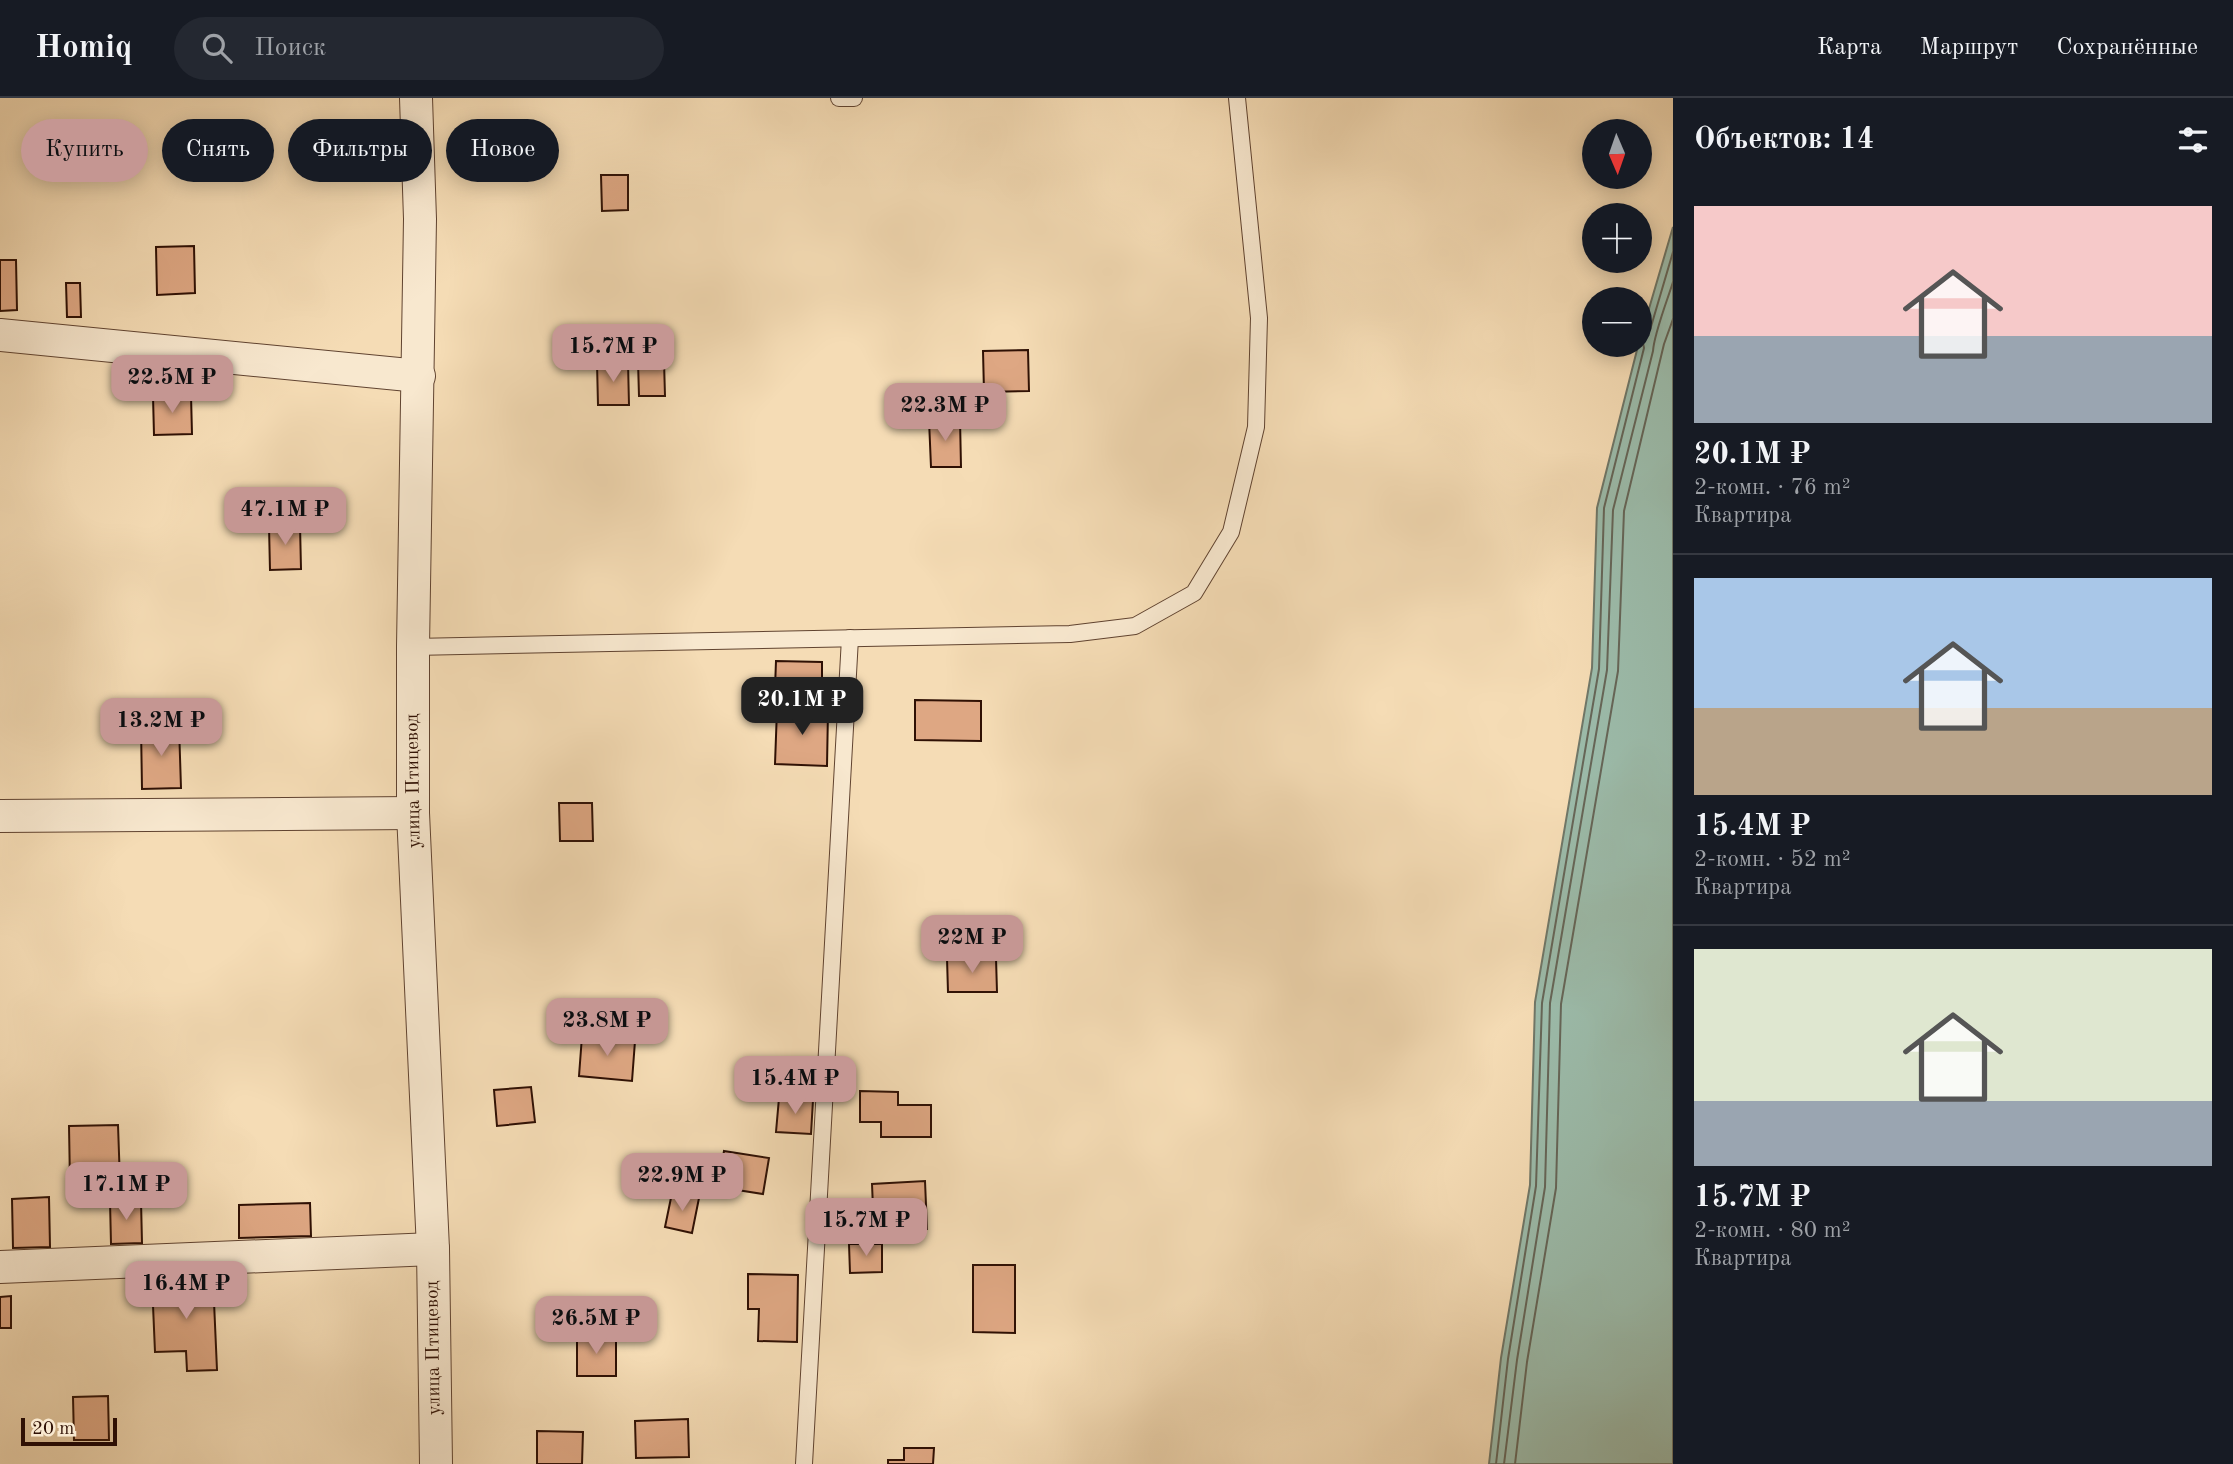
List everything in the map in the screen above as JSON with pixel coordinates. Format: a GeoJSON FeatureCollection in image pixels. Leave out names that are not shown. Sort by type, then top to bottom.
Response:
{"type":"FeatureCollection","features":[{"type":"Feature","properties":{"kind":"street","name":"улица Птицевод"},"geometry":{"type":"LineString","coordinates":[[416,98],[420,219],[413,813],[433,1249],[436,1464]]}},
{"type":"Feature","properties":{"kind":"street"},"geometry":{"type":"LineString","coordinates":[[0,335],[419,376]]}},
{"type":"Feature","properties":{"kind":"street"},"geometry":{"type":"LineString","coordinates":[[0,816],[413,813]]}},
{"type":"Feature","properties":{"kind":"street"},"geometry":{"type":"LineString","coordinates":[[0,1268],[433,1249]]}},
{"type":"Feature","properties":{"kind":"lane"},"geometry":{"type":"LineString","coordinates":[[839,98],[854,98]]}},
{"type":"Feature","properties":{"kind":"lane"},"geometry":{"type":"LineString","coordinates":[[413,646],[1070,634],[1135,626],[1194,593],[1231,532],[1256,427],[1259,318],[1237,98]]}},
{"type":"Feature","properties":{"kind":"lane"},"geometry":{"type":"LineString","coordinates":[[804,1464],[850,638]]}},
{"type":"Feature","properties":{"kind":"water"},"geometry":{"type":"Polygon","coordinates":[[[1673,227],[1673,1464],[1489,1464],[1501,1358],[1530,1185],[1535,1002],[1592,668],[1597,508],[1635,357],[1652,357],[1652,298],[1673,227]]]}},
{"type":"Feature","properties":{"kind":"building"},"geometry":{"type":"Polygon","coordinates":[[[601,175],[628,175],[628,210],[602,211],[601,175]]]}},
{"type":"Feature","properties":{"kind":"building"},"geometry":{"type":"Polygon","coordinates":[[[194,246],[195,293],[157,295],[156,247],[194,246]]]}},
{"type":"Feature","properties":{"kind":"building"},"geometry":{"type":"Polygon","coordinates":[[[0,260],[16,260],[17,310],[0,311],[0,260]]]}},
{"type":"Feature","properties":{"kind":"building"},"geometry":{"type":"Polygon","coordinates":[[[66,283],[80,283],[81,317],[67,317],[66,283]]]}},
{"type":"Feature","properties":{"kind":"building"},"geometry":{"type":"Polygon","coordinates":[[[1028,350],[1029,391],[984,392],[983,351],[1028,350]]]}},
{"type":"Feature","properties":{"kind":"building"},"geometry":{"type":"Polygon","coordinates":[[[638,361],[664,361],[665,396],[639,396],[638,361]]]}},
{"type":"Feature","properties":{"kind":"building"},"geometry":{"type":"Polygon","coordinates":[[[628,362],[629,405],[598,405],[597,363],[628,362]]]}},
{"type":"Feature","properties":{"kind":"building"},"geometry":{"type":"Polygon","coordinates":[[[191,395],[192,434],[154,435],[153,396],[191,395]]]}},
{"type":"Feature","properties":{"kind":"building"},"geometry":{"type":"Polygon","coordinates":[[[960,419],[961,467],[931,467],[929,420],[960,419]]]}},
{"type":"Feature","properties":{"kind":"building"},"geometry":{"type":"Polygon","coordinates":[[[300,525],[301,569],[270,570],[269,526],[300,525]]]}},
{"type":"Feature","properties":{"kind":"building"},"geometry":{"type":"Polygon","coordinates":[[[776,661],[822,662],[822,689],[775,688],[776,661]]]}},
{"type":"Feature","properties":{"kind":"building"},"geometry":{"type":"Polygon","coordinates":[[[915,700],[981,701],[981,741],[915,740],[915,700]]]}},
{"type":"Feature","properties":{"kind":"building"},"geometry":{"type":"Polygon","coordinates":[[[777,709],[828,710],[827,766],[775,764],[777,709]]]}},
{"type":"Feature","properties":{"kind":"building"},"geometry":{"type":"Polygon","coordinates":[[[179,726],[181,788],[142,789],[141,727],[179,726]]]}},
{"type":"Feature","properties":{"kind":"building"},"geometry":{"type":"Polygon","coordinates":[[[559,803],[592,803],[593,841],[560,841],[559,803]]]}},
{"type":"Feature","properties":{"kind":"building"},"geometry":{"type":"Polygon","coordinates":[[[947,958],[996,958],[997,992],[948,992],[947,958]]]}},
{"type":"Feature","properties":{"kind":"building"},"geometry":{"type":"Polygon","coordinates":[[[582,1036],[635,1041],[632,1081],[579,1076],[582,1036]]]}},
{"type":"Feature","properties":{"kind":"building"},"geometry":{"type":"Polygon","coordinates":[[[531,1087],[535,1122],[497,1126],[494,1090],[531,1087]]]}},
{"type":"Feature","properties":{"kind":"building"},"geometry":{"type":"Polygon","coordinates":[[[860,1091],[898,1092],[898,1105],[931,1105],[931,1137],[881,1137],[881,1122],[860,1122],[860,1091]]]}},
{"type":"Feature","properties":{"kind":"building"},"geometry":{"type":"Polygon","coordinates":[[[779,1098],[813,1100],[811,1134],[776,1132],[779,1098]]]}},
{"type":"Feature","properties":{"kind":"building"},"geometry":{"type":"Polygon","coordinates":[[[118,1125],[120,1182],[70,1183],[69,1126],[118,1125]]]}},
{"type":"Feature","properties":{"kind":"building"},"geometry":{"type":"Polygon","coordinates":[[[724,1151],[769,1158],[763,1194],[718,1187],[724,1151]]]}},
{"type":"Feature","properties":{"kind":"building"},"geometry":{"type":"Polygon","coordinates":[[[925,1181],[927,1229],[874,1232],[872,1184],[925,1181]]]}},
{"type":"Feature","properties":{"kind":"building"},"geometry":{"type":"Polygon","coordinates":[[[672,1193],[699,1198],[692,1233],[665,1227],[672,1193]]]}},
{"type":"Feature","properties":{"kind":"building"},"geometry":{"type":"Polygon","coordinates":[[[49,1197],[50,1247],[13,1248],[12,1199],[49,1197]]]}},
{"type":"Feature","properties":{"kind":"building"},"geometry":{"type":"Polygon","coordinates":[[[110,1201],[141,1201],[142,1243],[111,1244],[110,1201]]]}},
{"type":"Feature","properties":{"kind":"building"},"geometry":{"type":"Polygon","coordinates":[[[310,1203],[311,1236],[239,1238],[239,1205],[310,1203]]]}},
{"type":"Feature","properties":{"kind":"building"},"geometry":{"type":"Polygon","coordinates":[[[849,1244],[882,1244],[882,1272],[850,1273],[849,1244]]]}},
{"type":"Feature","properties":{"kind":"building"},"geometry":{"type":"Polygon","coordinates":[[[973,1265],[1015,1265],[1015,1333],[973,1332],[973,1265]]]}},
{"type":"Feature","properties":{"kind":"building"},"geometry":{"type":"Polygon","coordinates":[[[748,1274],[798,1275],[797,1342],[758,1341],[759,1309],[748,1309],[748,1274]]]}},
{"type":"Feature","properties":{"kind":"building"},"geometry":{"type":"Polygon","coordinates":[[[213,1279],[217,1370],[187,1371],[186,1351],[155,1352],[152,1282],[213,1279]]]}},
{"type":"Feature","properties":{"kind":"building"},"geometry":{"type":"Polygon","coordinates":[[[11,1296],[11,1328],[0,1328],[0,1297],[11,1296]]]}},
{"type":"Feature","properties":{"kind":"building"},"geometry":{"type":"Polygon","coordinates":[[[577,1336],[616,1336],[616,1376],[577,1376],[577,1336]]]}},
{"type":"Feature","properties":{"kind":"building"},"geometry":{"type":"Polygon","coordinates":[[[108,1396],[109,1440],[74,1440],[73,1397],[108,1396]]]}},
{"type":"Feature","properties":{"kind":"building"},"geometry":{"type":"Polygon","coordinates":[[[688,1419],[689,1457],[636,1458],[635,1421],[688,1419]]]}},
{"type":"Feature","properties":{"kind":"building"},"geometry":{"type":"Polygon","coordinates":[[[537,1431],[583,1432],[582,1464],[537,1464],[537,1431]]]}},
{"type":"Feature","properties":{"kind":"building"},"geometry":{"type":"Polygon","coordinates":[[[904,1448],[934,1448],[933,1464],[888,1464],[888,1460],[904,1460],[904,1448]]]}}]}
